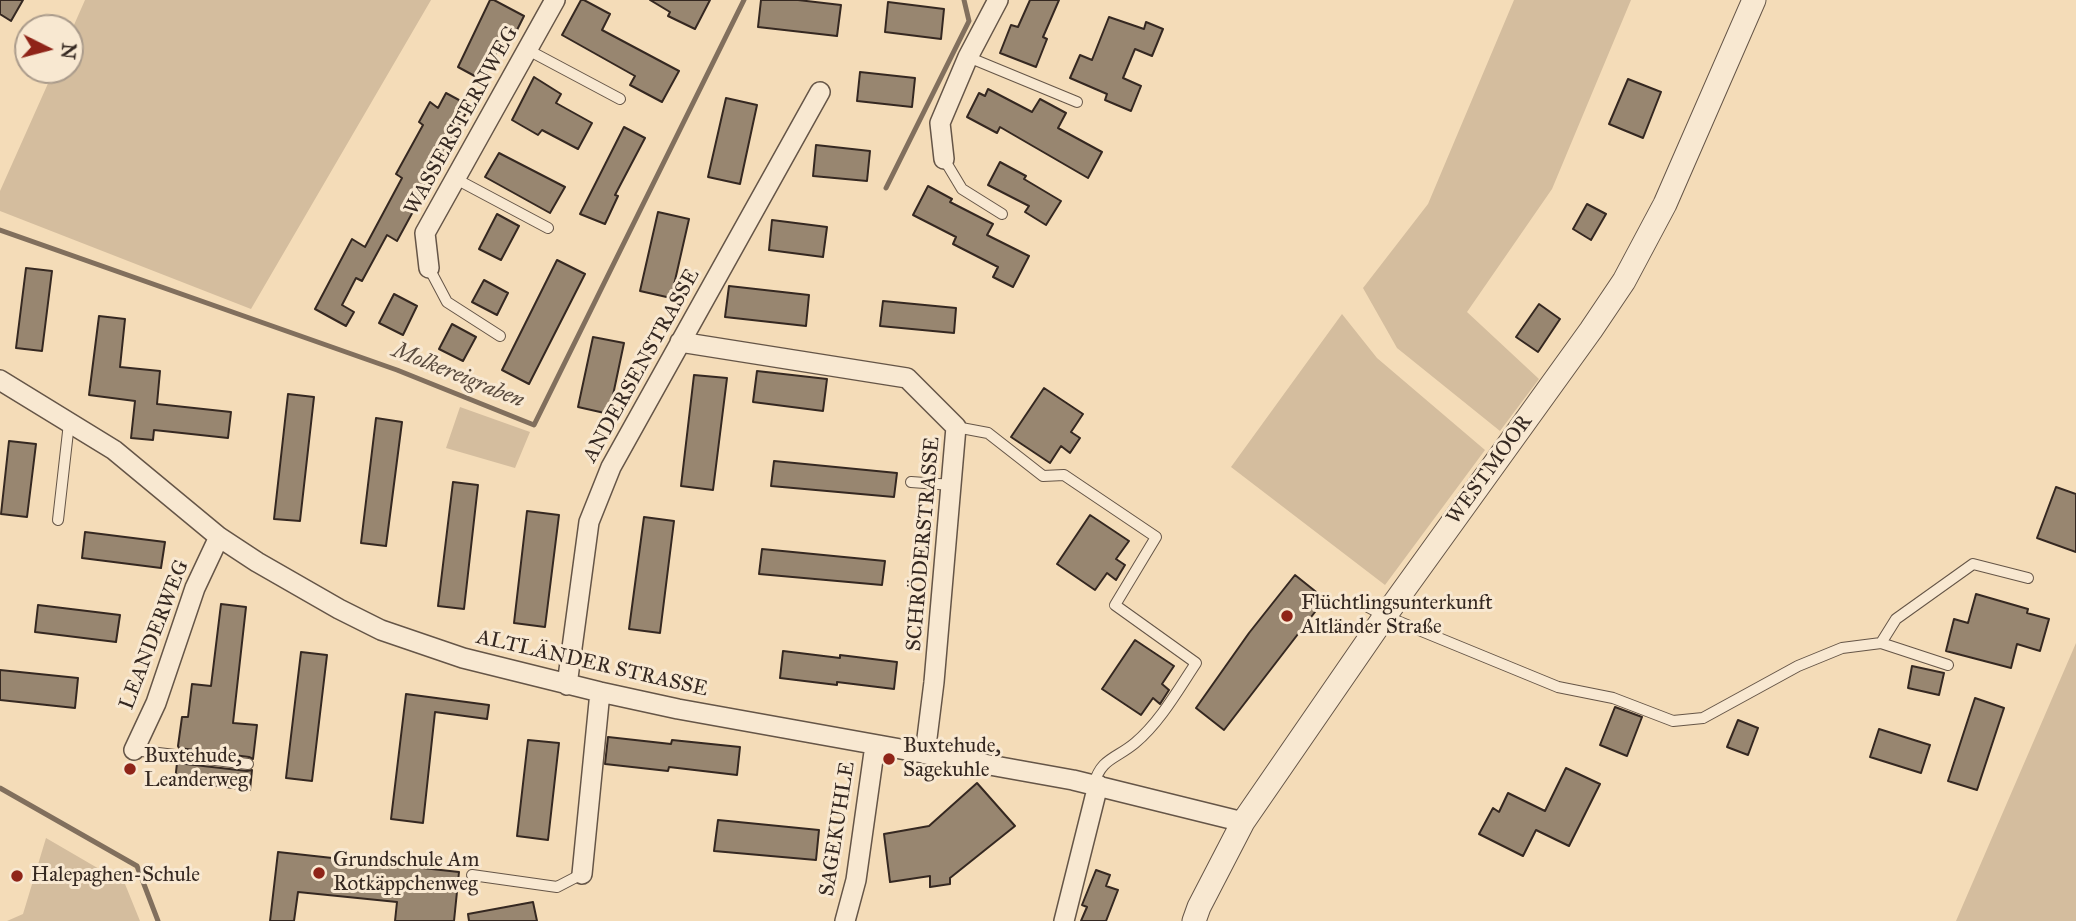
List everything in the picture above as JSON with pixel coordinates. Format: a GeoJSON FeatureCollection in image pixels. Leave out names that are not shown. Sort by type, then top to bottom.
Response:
{"type":"FeatureCollection","features":[{"type":"Feature","properties":{"kind":"street","name":"WASSERSTERNWEG"},"geometry":{"type":"LineString","coordinates":[[429,268],[425,233],[555,0]]}},
{"type":"Feature","properties":{"kind":"street"},"geometry":{"type":"LineString","coordinates":[[944,159],[940,123],[968,57],[998,0]]}},
{"type":"Feature","properties":{"kind":"street","name":"WESTMOOR"},"geometry":{"type":"LineString","coordinates":[[1194,921],[1243,822],[1377,611],[1591,330],[1624,281],[1665,204],[1754,0]]}},
{"type":"Feature","properties":{"kind":"street","name":"ANDERSENSTRASSE"},"geometry":{"type":"LineString","coordinates":[[567,685],[589,522],[611,467],[820,92]]}},
{"type":"Feature","properties":{"kind":"street","name":"SCHRÖDERSTRASSE"},"geometry":{"type":"LineString","coordinates":[[680,342],[907,378],[956,427],[934,682],[925,754]]}},
{"type":"Feature","properties":{"kind":"street","name":"ALTLÄNDER STRASSE"},"geometry":{"type":"LineString","coordinates":[[0,380],[114,450],[219,537],[257,562],[381,630],[463,658],[567,685],[678,709],[1096,785],[1243,822]]}},
{"type":"Feature","properties":{"kind":"street","name":"LEANDERWEG"},"geometry":{"type":"LineString","coordinates":[[134,750],[156,704],[195,588],[219,537]]}},
{"type":"Feature","properties":{"kind":"street"},"geometry":{"type":"LineString","coordinates":[[582,874],[600,692]]}},
{"type":"Feature","properties":{"kind":"street","name":"SAGEKUHLE"},"geometry":{"type":"LineString","coordinates":[[845,921],[856,880],[875,745]]}},
{"type":"Feature","properties":{"kind":"street"},"geometry":{"type":"LineString","coordinates":[[1064,921],[1096,785]]}},
{"type":"Feature","properties":{"kind":"lane"},"geometry":{"type":"LineString","coordinates":[[528,50],[620,99]]}},
{"type":"Feature","properties":{"kind":"lane"},"geometry":{"type":"LineString","coordinates":[[968,57],[1077,102]]}},
{"type":"Feature","properties":{"kind":"lane"},"geometry":{"type":"LineString","coordinates":[[944,159],[962,189],[1002,214]]}},
{"type":"Feature","properties":{"kind":"lane"},"geometry":{"type":"LineString","coordinates":[[456,179],[548,228]]}},
{"type":"Feature","properties":{"kind":"lane"},"geometry":{"type":"LineString","coordinates":[[429,268],[447,302],[500,336]]}},
{"type":"Feature","properties":{"kind":"lane"},"geometry":{"type":"LineString","coordinates":[[58,520],[69,423]]}},
{"type":"Feature","properties":{"kind":"lane"},"geometry":{"type":"LineString","coordinates":[[956,427],[988,433],[1043,476],[1064,475],[1156,537],[1115,605],[1196,663],[1137,742],[1099,769],[1096,785]]}},
{"type":"Feature","properties":{"kind":"lane"},"geometry":{"type":"LineString","coordinates":[[911,482],[952,485]]}},
{"type":"Feature","properties":{"kind":"lane"},"geometry":{"type":"LineString","coordinates":[[1881,643],[1896,619],[1973,564],[2028,578]]}},
{"type":"Feature","properties":{"kind":"lane"},"geometry":{"type":"LineString","coordinates":[[1377,611],[1558,687],[1613,698],[1673,721],[1703,718],[1798,666],[1843,648],[1881,643],[1948,665]]}},
{"type":"Feature","properties":{"kind":"lane"},"geometry":{"type":"LineString","coordinates":[[134,750],[248,764]]}},
{"type":"Feature","properties":{"kind":"lane"},"geometry":{"type":"LineString","coordinates":[[472,876],[557,887],[582,874]]}},
{"type":"Feature","properties":{"kind":"shaded area"},"geometry":{"type":"Polygon","coordinates":[[[85,0],[431,0],[251,309],[0,211],[0,191],[48,84],[84,84],[84,14],[79,14],[85,0]]]}},
{"type":"Feature","properties":{"kind":"shaded area"},"geometry":{"type":"Polygon","coordinates":[[[1514,0],[1631,0],[1552,189],[1467,312],[1539,379],[1500,431],[1397,348],[1363,288],[1428,204],[1514,0]]]}},
{"type":"Feature","properties":{"kind":"shaded area"},"geometry":{"type":"Polygon","coordinates":[[[1342,314],[1377,358],[1485,450],[1385,585],[1231,467],[1342,314]]]}},
{"type":"Feature","properties":{"kind":"shaded area"},"geometry":{"type":"Polygon","coordinates":[[[460,407],[530,432],[515,468],[446,448],[460,407]]]}},
{"type":"Feature","properties":{"kind":"shaded area"},"geometry":{"type":"Polygon","coordinates":[[[2076,643],[2076,921],[1956,921],[2076,643]]]}},
{"type":"Feature","properties":{"kind":"shaded area"},"geometry":{"type":"Polygon","coordinates":[[[46,838],[125,884],[140,921],[7,921],[23,914],[46,838]]]}},
{"type":"Feature","properties":{"kind":"building"},"geometry":{"type":"Polygon","coordinates":[[[0,0],[23,0],[11,21],[0,14],[0,0]]]}},
{"type":"Feature","properties":{"kind":"building"},"geometry":{"type":"Polygon","coordinates":[[[490,0],[524,16],[514,36],[508,32],[482,80],[458,67],[490,0]]]}},
{"type":"Feature","properties":{"kind":"building"},"geometry":{"type":"Polygon","coordinates":[[[581,0],[610,14],[602,30],[679,71],[662,102],[630,85],[635,76],[562,35],[581,0]]]}},
{"type":"Feature","properties":{"kind":"building"},"geometry":{"type":"Polygon","coordinates":[[[650,0],[710,0],[695,29],[668,16],[670,12],[650,0]]]}},
{"type":"Feature","properties":{"kind":"building"},"geometry":{"type":"Polygon","coordinates":[[[761,0],[798,0],[841,5],[837,36],[758,27],[761,0]]]}},
{"type":"Feature","properties":{"kind":"building"},"geometry":{"type":"Polygon","coordinates":[[[1030,0],[1059,0],[1043,37],[1047,39],[1036,67],[1000,53],[1011,25],[1018,27],[1030,0]]]}},
{"type":"Feature","properties":{"kind":"building"},"geometry":{"type":"Polygon","coordinates":[[[888,2],[944,9],[941,39],[885,32],[888,2]]]}},
{"type":"Feature","properties":{"kind":"building"},"geometry":{"type":"Polygon","coordinates":[[[1109,17],[1144,29],[1146,22],[1163,29],[1152,56],[1135,49],[1123,78],[1141,86],[1131,111],[1105,100],[1107,94],[1070,78],[1080,55],[1092,60],[1109,17]]]}},
{"type":"Feature","properties":{"kind":"building"},"geometry":{"type":"Polygon","coordinates":[[[860,72],[915,78],[912,107],[857,101],[860,72]]]}},
{"type":"Feature","properties":{"kind":"building"},"geometry":{"type":"Polygon","coordinates":[[[534,77],[561,94],[556,103],[592,123],[578,149],[542,130],[538,135],[512,120],[534,77]]]}},
{"type":"Feature","properties":{"kind":"building"},"geometry":{"type":"Polygon","coordinates":[[[1628,79],[1661,92],[1643,138],[1609,124],[1628,79]]]}},
{"type":"Feature","properties":{"kind":"building"},"geometry":{"type":"Polygon","coordinates":[[[988,89],[1032,112],[1040,99],[1066,113],[1058,128],[1102,152],[1088,178],[1000,127],[997,133],[967,117],[979,93],[985,96],[988,89]]]}},
{"type":"Feature","properties":{"kind":"building"},"geometry":{"type":"Polygon","coordinates":[[[446,93],[470,106],[414,205],[416,206],[397,241],[387,235],[362,281],[356,278],[342,305],[354,312],[346,326],[315,309],[352,239],[365,247],[402,178],[396,174],[423,125],[419,122],[430,102],[438,108],[446,93]]]}},
{"type":"Feature","properties":{"kind":"building"},"geometry":{"type":"Polygon","coordinates":[[[726,98],[757,105],[740,184],[708,177],[726,98]]]}},
{"type":"Feature","properties":{"kind":"building"},"geometry":{"type":"Polygon","coordinates":[[[624,127],[645,138],[615,195],[618,196],[605,224],[580,214],[624,127]]]}},
{"type":"Feature","properties":{"kind":"building"},"geometry":{"type":"Polygon","coordinates":[[[816,145],[870,151],[867,181],[813,176],[816,145]]]}},
{"type":"Feature","properties":{"kind":"building"},"geometry":{"type":"Polygon","coordinates":[[[499,153],[565,187],[550,213],[485,177],[499,153]]]}},
{"type":"Feature","properties":{"kind":"building"},"geometry":{"type":"Polygon","coordinates":[[[1000,162],[1026,176],[1024,179],[1061,201],[1046,225],[1025,212],[1029,206],[988,185],[1000,162]]]}},
{"type":"Feature","properties":{"kind":"building"},"geometry":{"type":"Polygon","coordinates":[[[928,186],[952,199],[950,202],[993,224],[987,235],[1029,256],[1013,287],[993,277],[998,267],[953,244],[956,237],[913,215],[928,186]]]}},
{"type":"Feature","properties":{"kind":"building"},"geometry":{"type":"Polygon","coordinates":[[[1587,204],[1606,214],[1591,240],[1573,229],[1587,204]]]}},
{"type":"Feature","properties":{"kind":"building"},"geometry":{"type":"Polygon","coordinates":[[[658,212],[689,219],[671,298],[640,291],[658,212]]]}},
{"type":"Feature","properties":{"kind":"building"},"geometry":{"type":"Polygon","coordinates":[[[497,214],[519,226],[501,260],[479,249],[497,214]]]}},
{"type":"Feature","properties":{"kind":"building"},"geometry":{"type":"Polygon","coordinates":[[[772,220],[827,227],[823,257],[769,250],[772,220]]]}},
{"type":"Feature","properties":{"kind":"building"},"geometry":{"type":"Polygon","coordinates":[[[557,260],[585,274],[529,384],[502,370],[557,260]]]}},
{"type":"Feature","properties":{"kind":"building"},"geometry":{"type":"Polygon","coordinates":[[[26,268],[52,271],[42,351],[16,348],[26,268]]]}},
{"type":"Feature","properties":{"kind":"building"},"geometry":{"type":"Polygon","coordinates":[[[484,280],[508,293],[497,315],[472,302],[484,280]]]}},
{"type":"Feature","properties":{"kind":"building"},"geometry":{"type":"Polygon","coordinates":[[[729,286],[809,295],[806,326],[725,317],[729,286]]]}},
{"type":"Feature","properties":{"kind":"building"},"geometry":{"type":"Polygon","coordinates":[[[394,294],[417,306],[403,335],[379,323],[394,294]]]}},
{"type":"Feature","properties":{"kind":"building"},"geometry":{"type":"Polygon","coordinates":[[[883,301],[956,308],[954,333],[880,326],[883,301]]]}},
{"type":"Feature","properties":{"kind":"building"},"geometry":{"type":"Polygon","coordinates":[[[1539,304],[1560,319],[1538,352],[1516,337],[1539,304]]]}},
{"type":"Feature","properties":{"kind":"building"},"geometry":{"type":"Polygon","coordinates":[[[99,316],[125,319],[120,367],[160,371],[157,404],[231,412],[228,438],[154,430],[153,440],[131,438],[135,401],[89,395],[99,316]]]}},
{"type":"Feature","properties":{"kind":"building"},"geometry":{"type":"Polygon","coordinates":[[[452,324],[476,337],[463,361],[439,349],[452,324]]]}},
{"type":"Feature","properties":{"kind":"building"},"geometry":{"type":"Polygon","coordinates":[[[593,337],[624,343],[609,414],[578,407],[593,337]]]}},
{"type":"Feature","properties":{"kind":"building"},"geometry":{"type":"Polygon","coordinates":[[[757,371],[827,379],[823,411],[753,402],[757,371]]]}},
{"type":"Feature","properties":{"kind":"building"},"geometry":{"type":"Polygon","coordinates":[[[694,375],[727,378],[713,490],[681,486],[694,375]]]}},
{"type":"Feature","properties":{"kind":"building"},"geometry":{"type":"Polygon","coordinates":[[[1044,388],[1083,414],[1071,432],[1080,438],[1070,453],[1061,446],[1050,463],[1011,437],[1044,388]]]}},
{"type":"Feature","properties":{"kind":"building"},"geometry":{"type":"Polygon","coordinates":[[[288,394],[314,397],[300,521],[274,519],[288,394]]]}},
{"type":"Feature","properties":{"kind":"building"},"geometry":{"type":"Polygon","coordinates":[[[376,418],[402,422],[386,546],[361,543],[376,418]]]}},
{"type":"Feature","properties":{"kind":"building"},"geometry":{"type":"Polygon","coordinates":[[[9,441],[36,444],[27,517],[1,514],[9,441]]]}},
{"type":"Feature","properties":{"kind":"building"},"geometry":{"type":"Polygon","coordinates":[[[774,461],[897,473],[894,497],[771,486],[774,461]]]}},
{"type":"Feature","properties":{"kind":"building"},"geometry":{"type":"Polygon","coordinates":[[[453,482],[478,485],[464,609],[438,606],[453,482]]]}},
{"type":"Feature","properties":{"kind":"building"},"geometry":{"type":"Polygon","coordinates":[[[2056,487],[2076,494],[2076,552],[2037,538],[2056,487]]]}},
{"type":"Feature","properties":{"kind":"building"},"geometry":{"type":"Polygon","coordinates":[[[527,511],[559,515],[545,627],[514,623],[527,511]]]}},
{"type":"Feature","properties":{"kind":"building"},"geometry":{"type":"Polygon","coordinates":[[[1090,515],[1129,541],[1116,559],[1125,565],[1116,580],[1107,573],[1095,590],[1057,564],[1090,515]]]}},
{"type":"Feature","properties":{"kind":"building"},"geometry":{"type":"Polygon","coordinates":[[[644,517],[674,521],[660,633],[629,629],[644,517]]]}},
{"type":"Feature","properties":{"kind":"building"},"geometry":{"type":"Polygon","coordinates":[[[85,532],[165,542],[161,568],[82,558],[85,532]]]}},
{"type":"Feature","properties":{"kind":"building"},"geometry":{"type":"Polygon","coordinates":[[[762,549],[885,561],[882,585],[759,574],[762,549]]]}},
{"type":"Feature","properties":{"kind":"building"},"geometry":{"type":"Polygon","coordinates":[[[1295,575],[1325,599],[1224,730],[1196,708],[1249,633],[1295,575]]]}},
{"type":"Feature","properties":{"kind":"building"},"geometry":{"type":"Polygon","coordinates":[[[1976,594],[2028,609],[2027,613],[2049,619],[2040,651],[2017,644],[2011,668],[1946,651],[1954,619],[1968,623],[1976,594]]]}},
{"type":"Feature","properties":{"kind":"building"},"geometry":{"type":"Polygon","coordinates":[[[221,604],[246,607],[233,723],[257,725],[253,759],[178,746],[182,717],[188,717],[192,684],[211,686],[221,604]]]}},
{"type":"Feature","properties":{"kind":"building"},"geometry":{"type":"Polygon","coordinates":[[[38,605],[120,615],[116,642],[35,632],[38,605]]]}},
{"type":"Feature","properties":{"kind":"building"},"geometry":{"type":"Polygon","coordinates":[[[1135,640],[1174,666],[1162,684],[1169,690],[1160,704],[1153,698],[1141,715],[1102,689],[1135,640]]]}},
{"type":"Feature","properties":{"kind":"building"},"geometry":{"type":"Polygon","coordinates":[[[783,651],[897,662],[894,689],[780,678],[783,651]]]}},
{"type":"Feature","properties":{"kind":"building"},"geometry":{"type":"Polygon","coordinates":[[[301,652],[327,655],[312,781],[286,778],[301,652]]]}},
{"type":"Feature","properties":{"kind":"building"},"geometry":{"type":"Polygon","coordinates":[[[1912,666],[1944,673],[1939,695],[1908,688],[1912,666]]]}},
{"type":"Feature","properties":{"kind":"building"},"geometry":{"type":"Polygon","coordinates":[[[0,670],[78,678],[75,708],[0,700],[0,670]]]}},
{"type":"Feature","properties":{"kind":"building"},"geometry":{"type":"Polygon","coordinates":[[[406,694],[489,705],[487,719],[435,712],[423,823],[391,819],[406,694]]]}},
{"type":"Feature","properties":{"kind":"building"},"geometry":{"type":"Polygon","coordinates":[[[1975,698],[2004,708],[1977,790],[1948,781],[1975,698]]]}},
{"type":"Feature","properties":{"kind":"building"},"geometry":{"type":"Polygon","coordinates":[[[1615,707],[1642,717],[1627,756],[1600,745],[1615,707]]]}},
{"type":"Feature","properties":{"kind":"building"},"geometry":{"type":"Polygon","coordinates":[[[1738,720],[1758,728],[1748,755],[1727,747],[1738,720]]]}},
{"type":"Feature","properties":{"kind":"building"},"geometry":{"type":"Polygon","coordinates":[[[1879,729],[1930,745],[1921,773],[1870,757],[1879,729]]]}},
{"type":"Feature","properties":{"kind":"building"},"geometry":{"type":"Polygon","coordinates":[[[608,737],[671,744],[672,740],[740,747],[737,775],[669,767],[668,771],[605,764],[608,737]]]}},
{"type":"Feature","properties":{"kind":"building"},"geometry":{"type":"Polygon","coordinates":[[[528,740],[559,743],[548,840],[517,836],[528,740]]]}},
{"type":"Feature","properties":{"kind":"building"},"geometry":{"type":"Polygon","coordinates":[[[177,763],[252,770],[250,790],[175,781],[177,763]]]}},
{"type":"Feature","properties":{"kind":"building"},"geometry":{"type":"Polygon","coordinates":[[[1566,768],[1600,784],[1569,846],[1536,830],[1523,856],[1479,834],[1493,808],[1499,812],[1508,793],[1545,811],[1566,768]]]}},
{"type":"Feature","properties":{"kind":"building"},"geometry":{"type":"Polygon","coordinates":[[[977,783],[1015,826],[950,878],[950,884],[930,887],[930,876],[890,882],[884,834],[929,826],[977,783]]]}},
{"type":"Feature","properties":{"kind":"building"},"geometry":{"type":"Polygon","coordinates":[[[718,820],[819,830],[816,860],[714,851],[718,820]]]}},
{"type":"Feature","properties":{"kind":"building","name":"Grundschule Am Rotkäppchenweg"},"geometry":{"type":"Polygon","coordinates":[[[278,852],[459,872],[454,921],[395,921],[397,902],[298,892],[294,921],[270,921],[278,852]]]}},
{"type":"Feature","properties":{"kind":"building"},"geometry":{"type":"Polygon","coordinates":[[[1096,870],[1110,875],[1106,886],[1118,890],[1106,921],[1081,921],[1087,907],[1082,905],[1096,870]]]}},
{"type":"Feature","properties":{"kind":"building"},"geometry":{"type":"Polygon","coordinates":[[[533,902],[537,921],[469,921],[468,914],[533,902]]]}},
{"type":"Feature","properties":{"kind":"waterway","name":"Molkereigraben"},"geometry":{"type":"LineString","coordinates":[[0,230],[397,370],[534,425],[744,0]]}},
{"type":"Feature","properties":{"kind":"waterway"},"geometry":{"type":"LineString","coordinates":[[886,188],[969,21],[964,0]]}},
{"type":"Feature","properties":{"kind":"waterway"},"geometry":{"type":"LineString","coordinates":[[0,788],[137,866],[158,921]]}},
{"type":"Feature","properties":{"kind":"place","name":"Flüchtlingsunterkunft Altländer Straße"},"geometry":{"type":"Point","coordinates":[1287,616]}},
{"type":"Feature","properties":{"kind":"place","name":"Buxtehude, Sagekuhle"},"geometry":{"type":"Point","coordinates":[889,759]}},
{"type":"Feature","properties":{"kind":"place","name":"Buxtehude, Leanderweg"},"geometry":{"type":"Point","coordinates":[130,769]}},
{"type":"Feature","properties":{"kind":"place","name":"Grundschule Am Rotkäppchenweg"},"geometry":{"type":"Point","coordinates":[319,873]}},
{"type":"Feature","properties":{"kind":"place","name":"Halepaghen-Schule"},"geometry":{"type":"Point","coordinates":[17,876]}}]}
